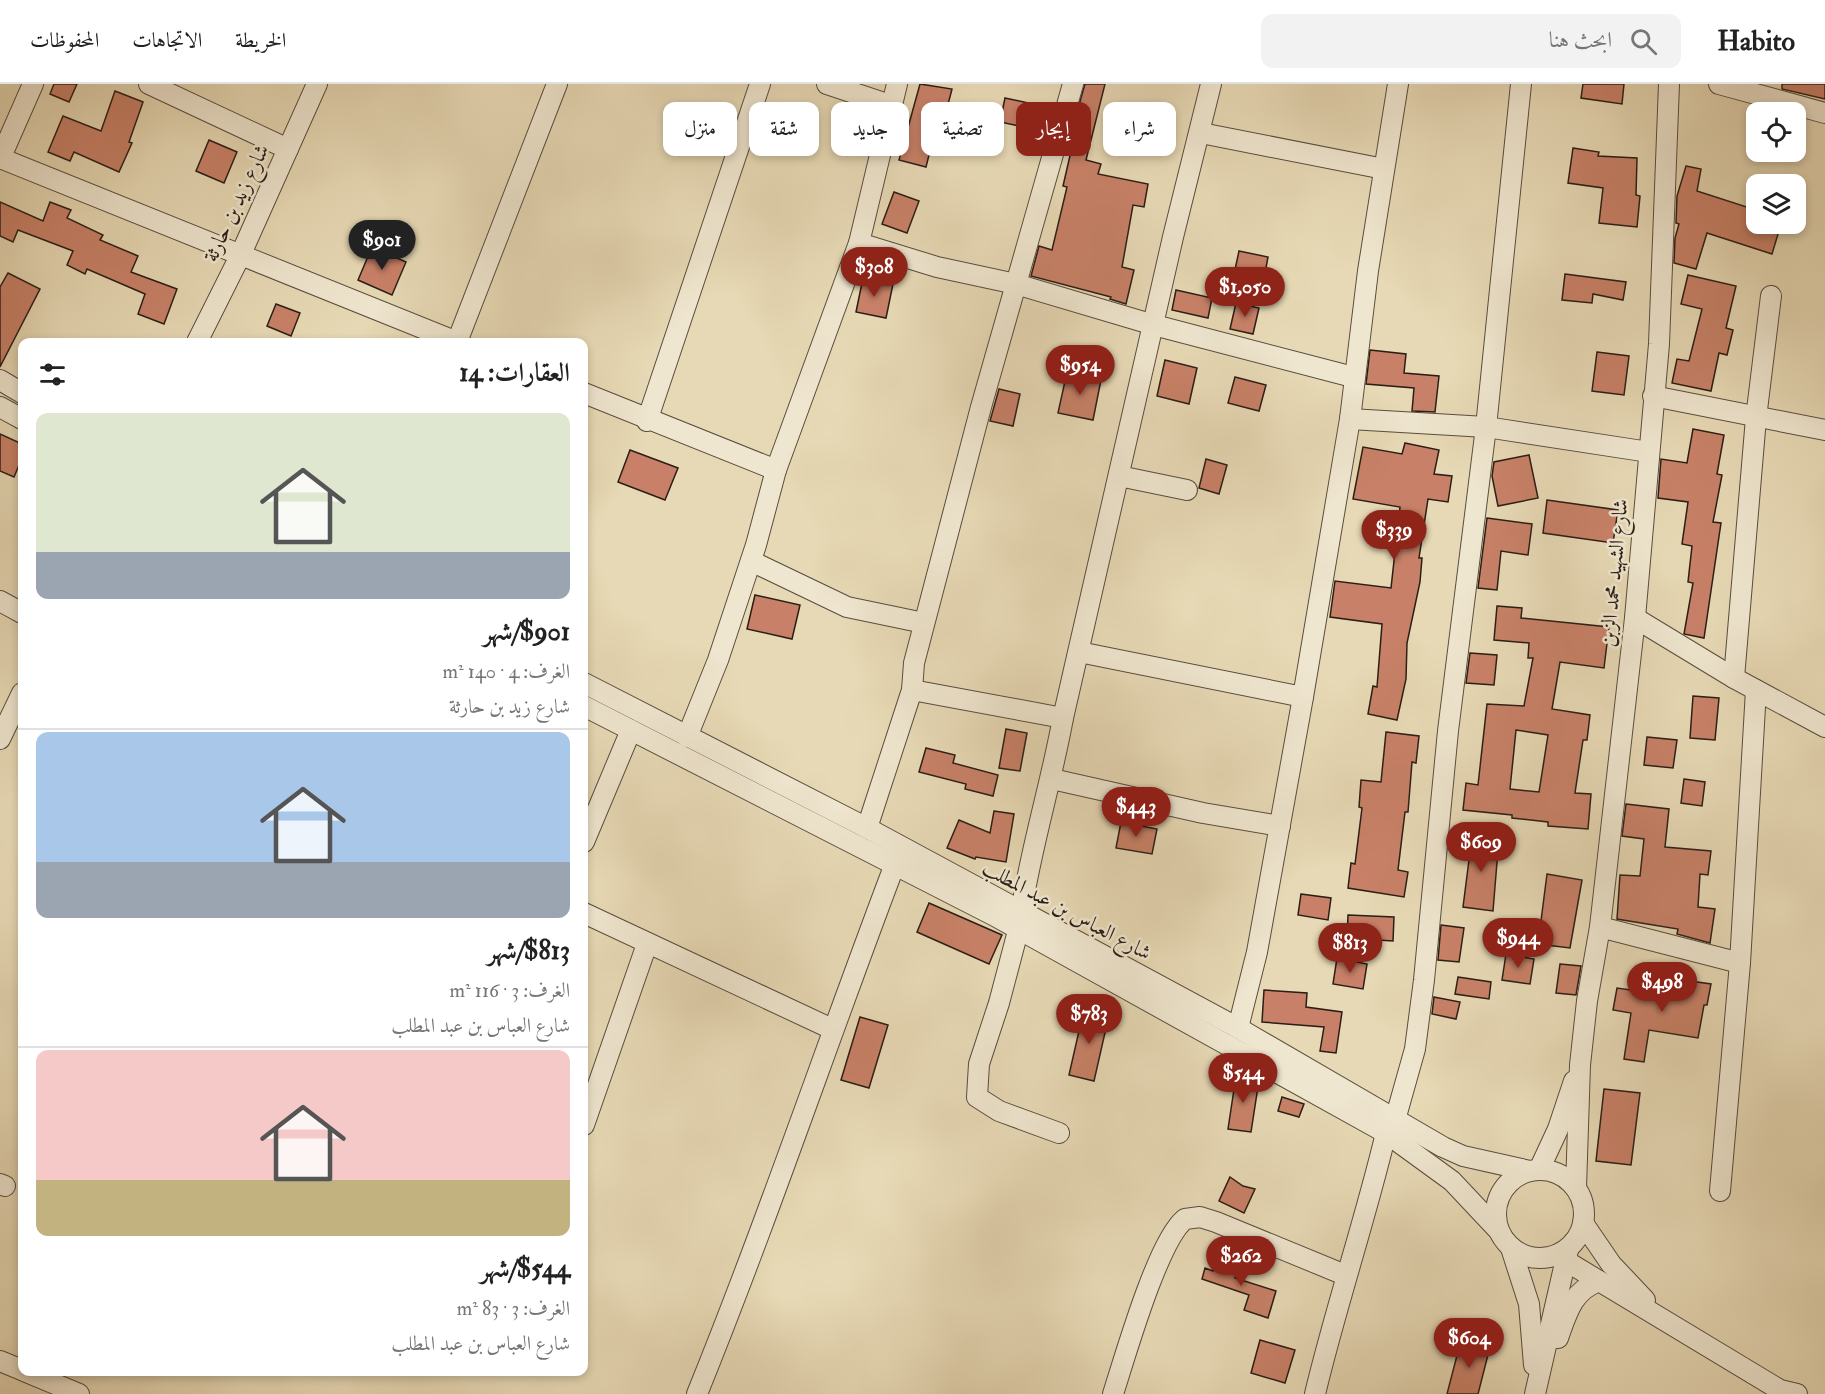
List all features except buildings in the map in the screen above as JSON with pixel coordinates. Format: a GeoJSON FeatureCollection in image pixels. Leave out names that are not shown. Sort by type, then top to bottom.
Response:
{"type":"FeatureCollection","features":[{"type":"Feature","properties":{"kind":"street"},"geometry":{"type":"LineString","coordinates":[[33,84],[0,159],[447,338]]}},
{"type":"Feature","properties":{"kind":"street"},"geometry":{"type":"LineString","coordinates":[[149,84],[288,149]]}},
{"type":"Feature","properties":{"kind":"street","name":"شارع زيد بن حارثة"},"geometry":{"type":"LineString","coordinates":[[199,338],[240,256],[317,84]]}},
{"type":"Feature","properties":{"kind":"street"},"geometry":{"type":"LineString","coordinates":[[459,338],[557,84]]}},
{"type":"Feature","properties":{"kind":"street"},"geometry":{"type":"LineString","coordinates":[[647,421],[760,84]]}},
{"type":"Feature","properties":{"kind":"street"},"geometry":{"type":"LineString","coordinates":[[827,84],[881,102]]}},
{"type":"Feature","properties":{"kind":"street"},"geometry":{"type":"LineString","coordinates":[[891,102],[897,84]]}},
{"type":"Feature","properties":{"kind":"street"},"geometry":{"type":"LineString","coordinates":[[867,828],[912,690],[914,663],[924,624],[1072,84]]}},
{"type":"Feature","properties":{"kind":"street"},"geometry":{"type":"LineString","coordinates":[[1059,1133],[999,1111],[977,1097],[979,1064],[999,1003],[1020,922],[1030,854],[1052,779],[1063,718],[1173,237],[1201,133],[1211,84]]}},
{"type":"Feature","properties":{"kind":"street"},"geometry":{"type":"LineString","coordinates":[[1238,1028],[1257,952],[1303,697],[1350,419],[1353,377],[1398,84]]}},
{"type":"Feature","properties":{"kind":"street"},"geometry":{"type":"LineString","coordinates":[[1315,1394],[1345,1275],[1367,1213],[1390,1126],[1415,1049],[1424,980],[1448,731],[1486,426],[1521,84]]}},
{"type":"Feature","properties":{"kind":"street","name":"شارع الشهيد محمد الزبن"},"geometry":{"type":"LineString","coordinates":[[1576,1188],[1580,1065],[1587,1001],[1600,927],[1635,618],[1649,452],[1662,290],[1669,84]]}},
{"type":"Feature","properties":{"kind":"street"},"geometry":{"type":"LineString","coordinates":[[1719,84],[1825,113]]}},
{"type":"Feature","properties":{"kind":"street"},"geometry":{"type":"LineString","coordinates":[[1201,133],[1384,169]]}},
{"type":"Feature","properties":{"kind":"street"},"geometry":{"type":"LineString","coordinates":[[687,737],[718,660],[751,561],[776,470],[859,243],[879,156]]}},
{"type":"Feature","properties":{"kind":"street"},"geometry":{"type":"LineString","coordinates":[[859,243],[937,267],[1016,284],[1154,325],[1353,377]]}},
{"type":"Feature","properties":{"kind":"street"},"geometry":{"type":"LineString","coordinates":[[1734,678],[1756,418],[1771,296]]}},
{"type":"Feature","properties":{"kind":"street"},"geometry":{"type":"LineString","coordinates":[[0,380],[18,391]]}},
{"type":"Feature","properties":{"kind":"street"},"geometry":{"type":"LineString","coordinates":[[588,395],[647,421],[776,470]]}},
{"type":"Feature","properties":{"kind":"street"},"geometry":{"type":"LineString","coordinates":[[1653,396],[1825,430]]}},
{"type":"Feature","properties":{"kind":"street"},"geometry":{"type":"LineString","coordinates":[[0,407],[18,417]]}},
{"type":"Feature","properties":{"kind":"street"},"geometry":{"type":"LineString","coordinates":[[1350,419],[1486,426],[1649,452]]}},
{"type":"Feature","properties":{"kind":"street"},"geometry":{"type":"LineString","coordinates":[[1119,476],[1187,490]]}},
{"type":"Feature","properties":{"kind":"street"},"geometry":{"type":"LineString","coordinates":[[751,561],[847,606],[924,624]]}},
{"type":"Feature","properties":{"kind":"street"},"geometry":{"type":"LineString","coordinates":[[0,601],[18,611]]}},
{"type":"Feature","properties":{"kind":"street"},"geometry":{"type":"LineString","coordinates":[[1635,618],[1734,678],[1825,727]]}},
{"type":"Feature","properties":{"kind":"street"},"geometry":{"type":"LineString","coordinates":[[1079,652],[1303,697]]}},
{"type":"Feature","properties":{"kind":"street","name":"شارع العباس بن عبد المطلب"},"geometry":{"type":"LineString","coordinates":[[588,686],[867,828],[1020,922],[1390,1126],[1463,1156],[1534,1170]]}},
{"type":"Feature","properties":{"kind":"street"},"geometry":{"type":"LineString","coordinates":[[912,690],[1063,718]]}},
{"type":"Feature","properties":{"kind":"street"},"geometry":{"type":"LineString","coordinates":[[1720,1191],[1740,963],[1756,690]]}},
{"type":"Feature","properties":{"kind":"street"},"geometry":{"type":"LineString","coordinates":[[0,739],[18,701]]}},
{"type":"Feature","properties":{"kind":"street","name":"شارع العباس بن عبد المطلب"},"geometry":{"type":"LineString","coordinates":[[588,708],[895,864],[1238,1028],[1390,1126],[1452,1181],[1499,1231]]}},
{"type":"Feature","properties":{"kind":"street"},"geometry":{"type":"LineString","coordinates":[[588,833],[632,730]]}},
{"type":"Feature","properties":{"kind":"street"},"geometry":{"type":"LineString","coordinates":[[1052,779],[1203,813],[1280,826]]}},
{"type":"Feature","properties":{"kind":"street"},"geometry":{"type":"LineString","coordinates":[[697,1394],[761,1232],[832,1029],[895,864]]}},
{"type":"Feature","properties":{"kind":"street"},"geometry":{"type":"LineString","coordinates":[[588,915],[832,1029]]}},
{"type":"Feature","properties":{"kind":"street"},"geometry":{"type":"LineString","coordinates":[[1600,927],[1740,963]]}},
{"type":"Feature","properties":{"kind":"street"},"geometry":{"type":"LineString","coordinates":[[588,1114],[647,944]]}},
{"type":"Feature","properties":{"kind":"street","name":"شارع الشهيد محمد الزبن"},"geometry":{"type":"LineString","coordinates":[[1534,1170],[1558,1129],[1580,1065]]}},
{"type":"Feature","properties":{"kind":"street"},"geometry":{"type":"LineString","coordinates":[[1534,1170],[1553,1171],[1565,1178],[1576,1188],[1583,1204],[1583,1223],[1578,1236],[1564,1254],[1535,1394],[1531,1313],[1511,1248],[1499,1231],[1496,1212],[1501,1194],[1512,1179],[1534,1170]]}},
{"type":"Feature","properties":{"kind":"street"},"geometry":{"type":"LineString","coordinates":[[1113,1394],[1154,1275],[1172,1233],[1185,1219],[1200,1217],[1216,1222],[1345,1275]]}},
{"type":"Feature","properties":{"kind":"street"},"geometry":{"type":"LineString","coordinates":[[1583,1223],[1611,1264],[1668,1323]]}},
{"type":"Feature","properties":{"kind":"street"},"geometry":{"type":"LineString","coordinates":[[1511,1248],[1524,1255],[1538,1258],[1564,1254],[1599,1281],[1668,1323],[1780,1390],[1797,1394]]}},
{"type":"Feature","properties":{"kind":"street"},"geometry":{"type":"LineString","coordinates":[[1535,1394],[1575,1297],[1583,1288],[1599,1281]]}},
{"type":"Feature","properties":{"kind":"street"},"geometry":{"type":"LineString","coordinates":[[0,1361],[18,1369]]}},
{"type":"Feature","properties":{"kind":"street"},"geometry":{"type":"LineString","coordinates":[[35,1376],[79,1394]]}}]}
